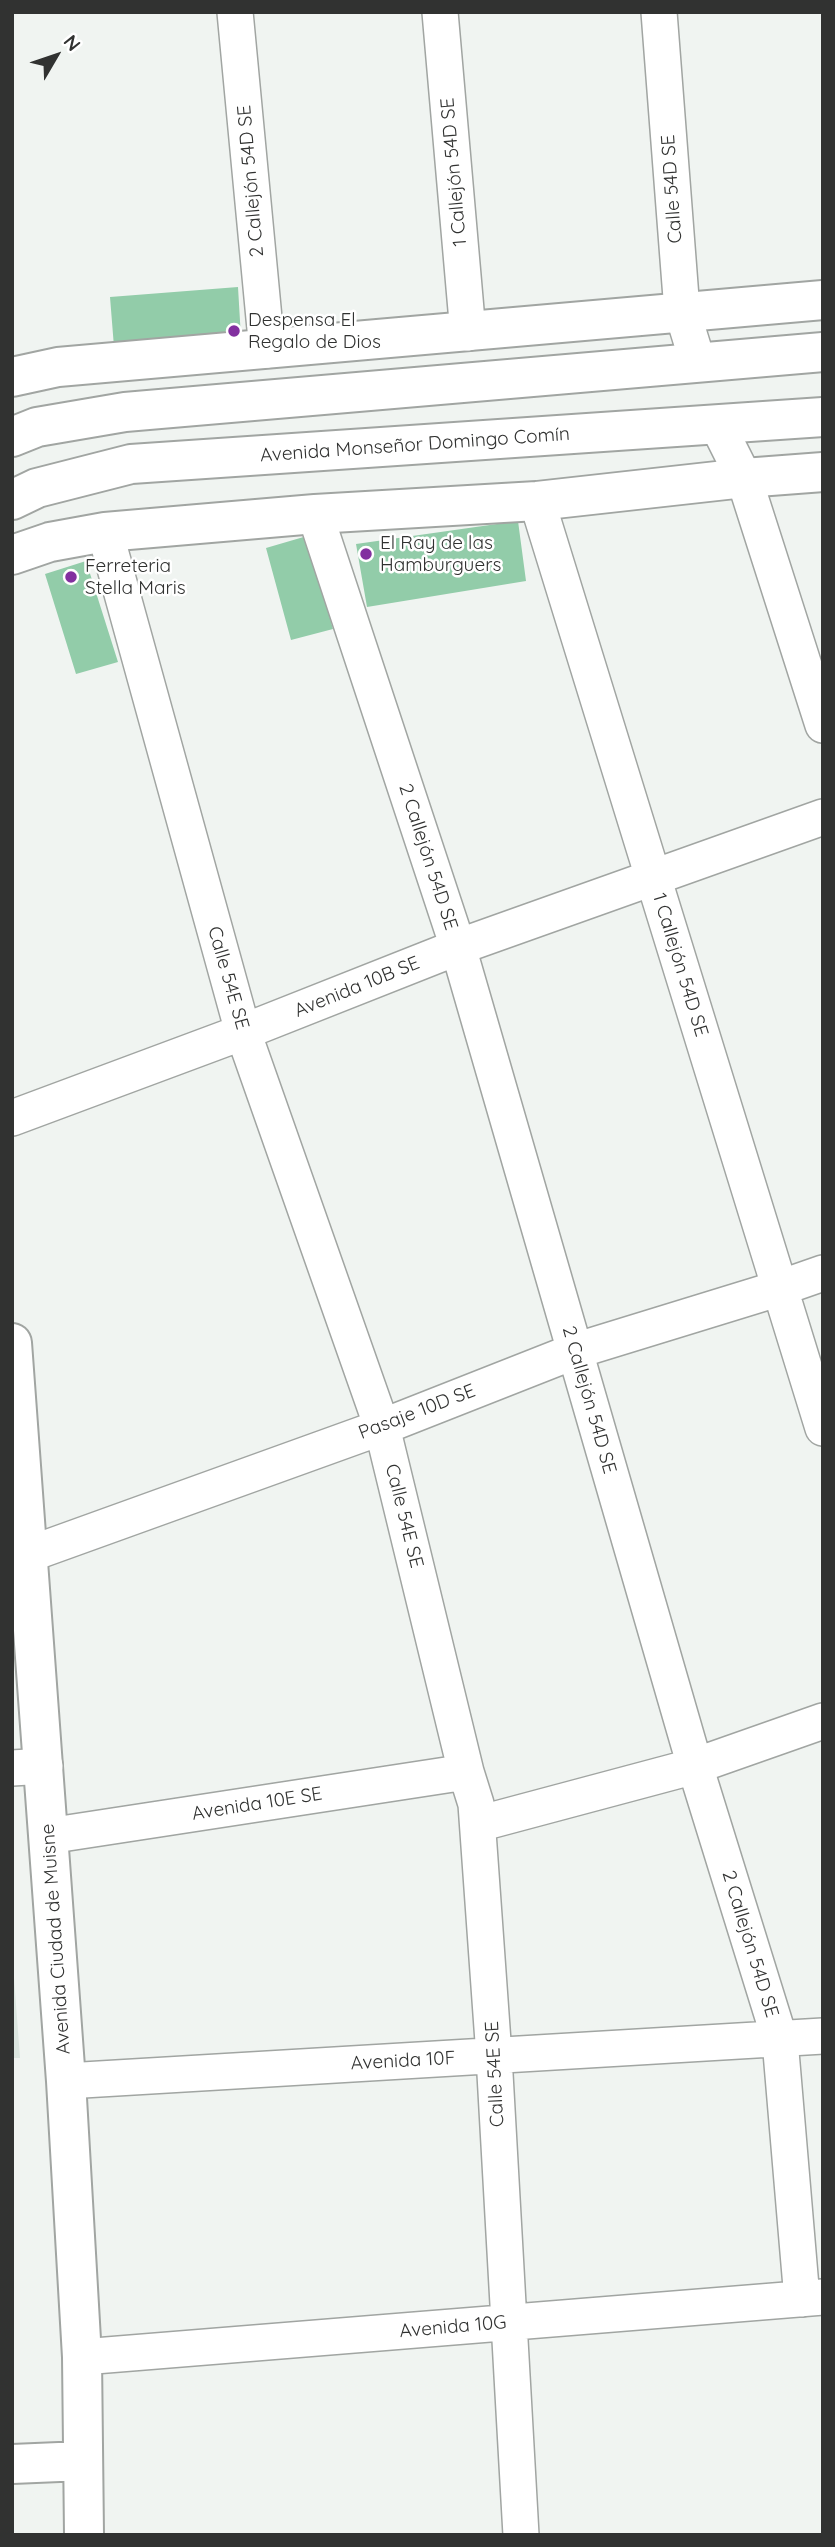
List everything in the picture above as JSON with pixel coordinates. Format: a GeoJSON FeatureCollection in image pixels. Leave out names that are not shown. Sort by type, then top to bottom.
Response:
{"type":"FeatureCollection","features":[{"type":"Feature","properties":{"kind":"main road"},"geometry":{"type":"LineString","coordinates":[[12,376],[58,367],[823,300]]}},
{"type":"Feature","properties":{"kind":"main road"},"geometry":{"type":"LineString","coordinates":[[12,437],[37,427],[125,412],[823,352]]}},
{"type":"Feature","properties":{"kind":"main road","name":"Avenida Monseñor Domingo Comín"},"geometry":{"type":"LineString","coordinates":[[12,500],[37,488],[131,464],[823,417]]}},
{"type":"Feature","properties":{"kind":"main road"},"geometry":{"type":"LineString","coordinates":[[12,555],[50,542],[105,533],[316,514],[537,502],[744,478],[823,472]]}},
{"type":"Feature","properties":{"kind":"main road","name":"Avenida Ciudad de Muisne"},"geometry":{"type":"LineString","coordinates":[[12,1343],[28,1767],[48,1836],[66,2081],[82,2357],[84,2535]]}},
{"type":"Feature","properties":{"kind":"main road"},"geometry":{"type":"LineString","coordinates":[[12,2465],[83,2461]]}},
{"type":"Feature","properties":{"kind":"street","name":"2 Callejón 54D SE"},"geometry":{"type":"LineString","coordinates":[[235,12],[267,350]]}},
{"type":"Feature","properties":{"kind":"street","name":"1 Callejón 54D SE"},"geometry":{"type":"LineString","coordinates":[[440,12],[468,333]]}},
{"type":"Feature","properties":{"kind":"street","name":"Calle 54D SE"},"geometry":{"type":"LineString","coordinates":[[659,12],[682,311],[698,363]]}},
{"type":"Feature","properties":{"kind":"street"},"geometry":{"type":"LineString","coordinates":[[718,426],[744,478],[823,725]]}},
{"type":"Feature","properties":{"kind":"street","name":"1 Callejón 54D SE"},"geometry":{"type":"LineString","coordinates":[[537,502],[823,1428]]}},
{"type":"Feature","properties":{"kind":"street","name":"2 Callejón 54D SE"},"geometry":{"type":"LineString","coordinates":[[316,514],[458,947],[695,1766],[780,2040],[813,2298]]}},
{"type":"Feature","properties":{"kind":"street","name":"Calle 54E SE"},"geometry":{"type":"LineString","coordinates":[[105,533],[243,1032],[382,1427],[476,1804],[494,2056],[521,2535]]}},
{"type":"Feature","properties":{"kind":"street","name":"Avenida 10B SE"},"geometry":{"type":"LineString","coordinates":[[12,1118],[243,1032],[458,947],[823,817]]}},
{"type":"Feature","properties":{"kind":"street","name":"Pasaje 10D SE"},"geometry":{"type":"LineString","coordinates":[[20,1556],[382,1427],[575,1351],[823,1273]]}},
{"type":"Feature","properties":{"kind":"street"},"geometry":{"type":"LineString","coordinates":[[478,1824],[695,1766],[823,1721]]}},
{"type":"Feature","properties":{"kind":"street","name":"Avenida 10E SE"},"geometry":{"type":"LineString","coordinates":[[48,1836],[466,1772]]}},
{"type":"Feature","properties":{"kind":"street","name":"Avenida 10F"},"geometry":{"type":"LineString","coordinates":[[66,2081],[823,2036]]}},
{"type":"Feature","properties":{"kind":"street","name":"Avenida 10G"},"geometry":{"type":"LineString","coordinates":[[82,2357],[813,2298]]}},
{"type":"Feature","properties":{"kind":"shaded area"},"geometry":{"type":"Polygon","coordinates":[[[12,1951],[20,2058],[12,2058],[12,1951]]]}},
{"type":"Feature","properties":{"kind":"building"},"geometry":{"type":"Polygon","coordinates":[[[238,287],[241,338],[114,347],[110,297],[238,287]]]}},
{"type":"Feature","properties":{"kind":"building"},"geometry":{"type":"Polygon","coordinates":[[[518,521],[526,581],[367,607],[356,544],[518,521]]]}},
{"type":"Feature","properties":{"kind":"building"},"geometry":{"type":"Polygon","coordinates":[[[307,536],[333,629],[291,640],[266,548],[307,536]]]}},
{"type":"Feature","properties":{"kind":"building"},"geometry":{"type":"Polygon","coordinates":[[[86,561],[118,662],[76,674],[45,574],[86,561]]]}},
{"type":"Feature","properties":{"kind":"place","name":"Despensa El Regalo de Dios"},"geometry":{"type":"Point","coordinates":[234,331]}},
{"type":"Feature","properties":{"kind":"place","name":"El Ray de las Hamburguers"},"geometry":{"type":"Point","coordinates":[366,554]}},
{"type":"Feature","properties":{"kind":"place","name":"Ferreteria Stella Maris"},"geometry":{"type":"Point","coordinates":[71,577]}}]}
